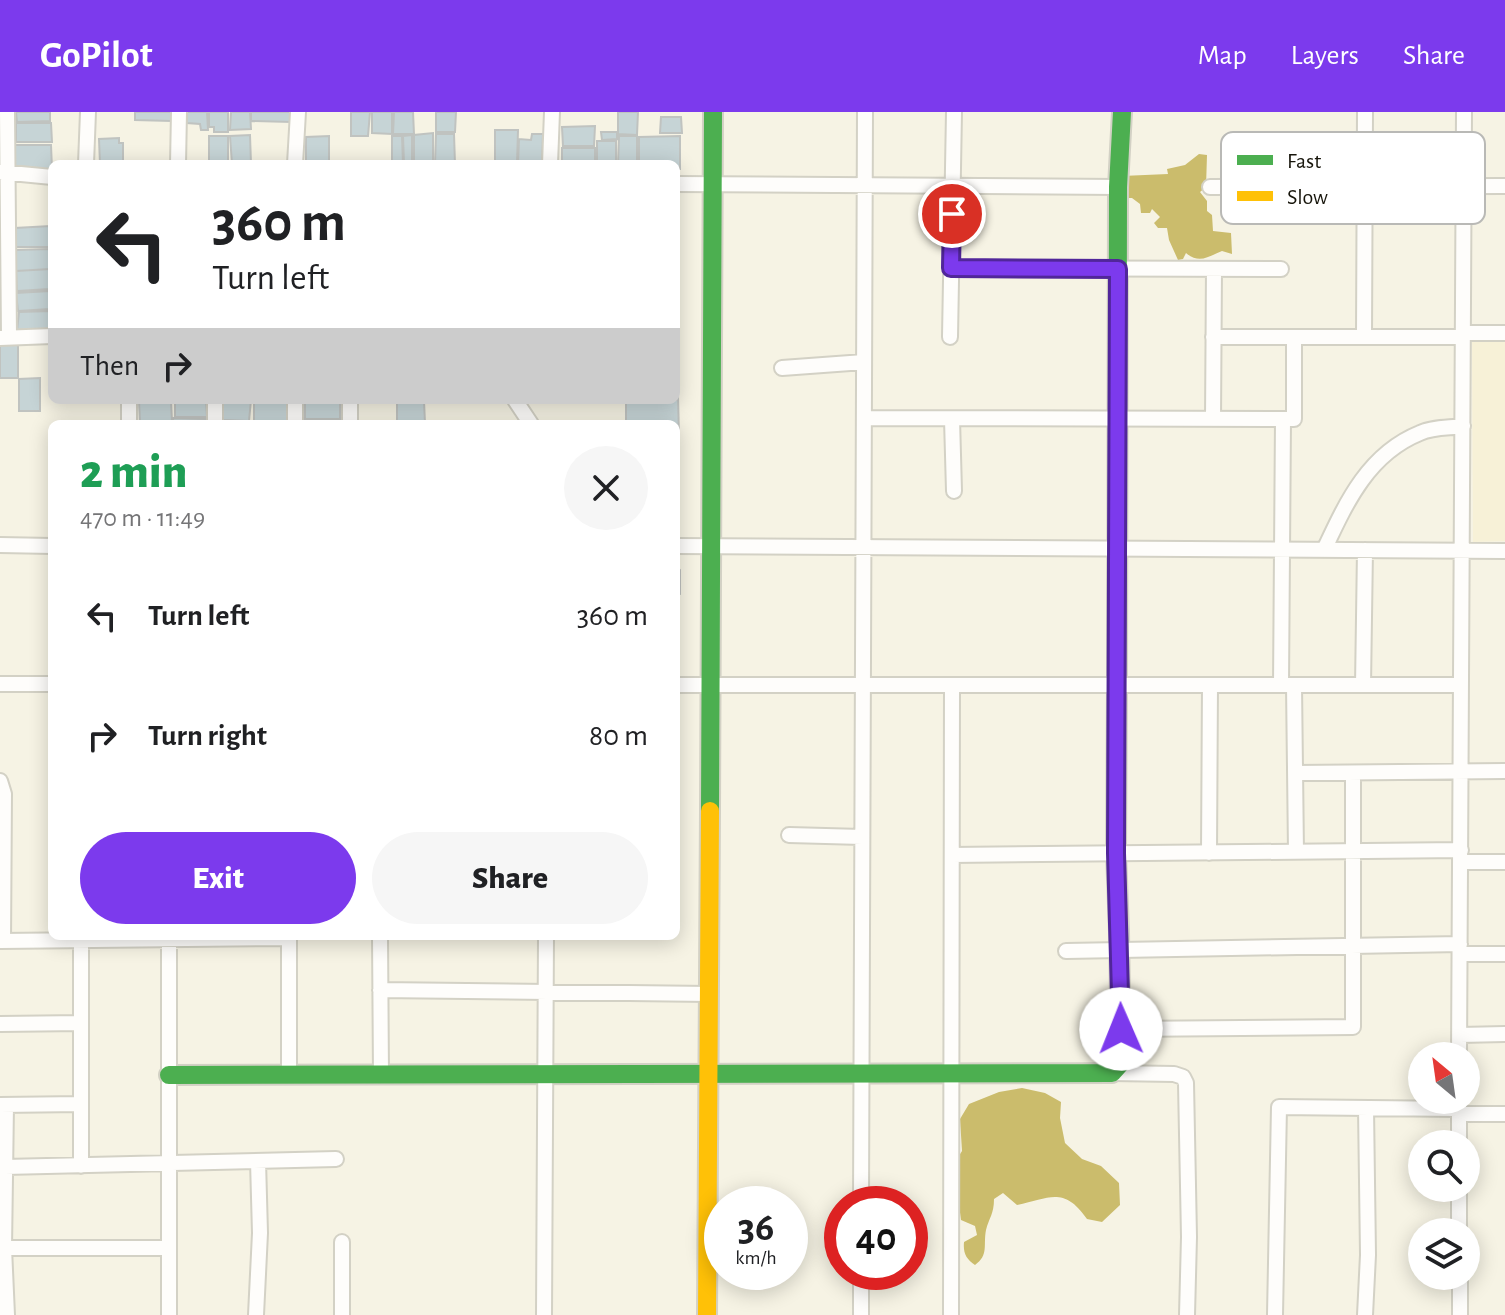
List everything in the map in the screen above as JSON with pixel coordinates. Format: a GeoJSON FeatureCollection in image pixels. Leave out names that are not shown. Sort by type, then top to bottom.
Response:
{"type":"FeatureCollection","features":[{"type":"Feature","properties":{"kind":"street"},"geometry":{"type":"LineString","coordinates":[[7,112],[3,172],[5,338],[48,336]]}},
{"type":"Feature","properties":{"kind":"street"},"geometry":{"type":"LineString","coordinates":[[86,160],[88,112]]}},
{"type":"Feature","properties":{"kind":"street"},"geometry":{"type":"LineString","coordinates":[[178,160],[179,112]]}},
{"type":"Feature","properties":{"kind":"street"},"geometry":{"type":"LineString","coordinates":[[295,160],[298,112]]}},
{"type":"Feature","properties":{"kind":"street"},"geometry":{"type":"LineString","coordinates":[[550,160],[552,112]]}},
{"type":"Feature","properties":{"kind":"street"},"geometry":{"type":"LineString","coordinates":[[707,1315],[713,112]]}},
{"type":"Feature","properties":{"kind":"street"},"geometry":{"type":"LineString","coordinates":[[861,1186],[865,112]]}},
{"type":"Feature","properties":{"kind":"street"},"geometry":{"type":"LineString","coordinates":[[950,337],[954,112]]}},
{"type":"Feature","properties":{"kind":"street"},"geometry":{"type":"LineString","coordinates":[[1112,1073],[1121,1063],[1116,853],[1118,187],[1122,112]]}},
{"type":"Feature","properties":{"kind":"street"},"geometry":{"type":"LineString","coordinates":[[3,172],[48,177]]}},
{"type":"Feature","properties":{"kind":"street"},"geometry":{"type":"LineString","coordinates":[[680,184],[1118,187]]}},
{"type":"Feature","properties":{"kind":"street"},"geometry":{"type":"LineString","coordinates":[[1210,187],[1221,187]]}},
{"type":"Feature","properties":{"kind":"street"},"geometry":{"type":"LineString","coordinates":[[1364,337],[1365,224]]}},
{"type":"Feature","properties":{"kind":"street"},"geometry":{"type":"LineString","coordinates":[[1460,1042],[1464,224]]}},
{"type":"Feature","properties":{"kind":"street"},"geometry":{"type":"LineString","coordinates":[[951,268],[1281,269]]}},
{"type":"Feature","properties":{"kind":"street"},"geometry":{"type":"LineString","coordinates":[[1213,419],[1214,269]]}},
{"type":"Feature","properties":{"kind":"street"},"geometry":{"type":"LineString","coordinates":[[1213,337],[1505,333]]}},
{"type":"Feature","properties":{"kind":"street"},"geometry":{"type":"LineString","coordinates":[[864,418],[1294,419],[1294,337]]}},
{"type":"Feature","properties":{"kind":"street"},"geometry":{"type":"LineString","coordinates":[[782,368],[864,362]]}},
{"type":"Feature","properties":{"kind":"street"},"geometry":{"type":"LineString","coordinates":[[952,419],[954,491]]}},
{"type":"Feature","properties":{"kind":"street"},"geometry":{"type":"LineString","coordinates":[[1283,419],[1282,549],[1295,773],[1296,852]]}},
{"type":"Feature","properties":{"kind":"street"},"geometry":{"type":"LineString","coordinates":[[1324,550],[1355,487],[1391,448],[1422,431],[1463,426]]}},
{"type":"Feature","properties":{"kind":"street"},"geometry":{"type":"LineString","coordinates":[[0,545],[48,546]]}},
{"type":"Feature","properties":{"kind":"street"},"geometry":{"type":"LineString","coordinates":[[680,546],[1505,551]]}},
{"type":"Feature","properties":{"kind":"street"},"geometry":{"type":"LineString","coordinates":[[1363,685],[1365,550]]}},
{"type":"Feature","properties":{"kind":"street"},"geometry":{"type":"LineString","coordinates":[[0,684],[48,684]]}},
{"type":"Feature","properties":{"kind":"street"},"geometry":{"type":"LineString","coordinates":[[680,685],[1461,685]]}},
{"type":"Feature","properties":{"kind":"street"},"geometry":{"type":"LineString","coordinates":[[951,1315],[952,685]]}},
{"type":"Feature","properties":{"kind":"street"},"geometry":{"type":"LineString","coordinates":[[1209,853],[1210,685]]}},
{"type":"Feature","properties":{"kind":"street"},"geometry":{"type":"LineString","coordinates":[[1295,773],[1505,771]]}},
{"type":"Feature","properties":{"kind":"street"},"geometry":{"type":"LineString","coordinates":[[1121,1029],[1353,1027],[1353,773]]}},
{"type":"Feature","properties":{"kind":"street"},"geometry":{"type":"LineString","coordinates":[[0,781],[4,794],[2,941],[48,939]]}},
{"type":"Feature","properties":{"kind":"street"},"geometry":{"type":"LineString","coordinates":[[789,835],[862,837]]}},
{"type":"Feature","properties":{"kind":"street"},"geometry":{"type":"LineString","coordinates":[[952,855],[1353,851],[1461,856],[1505,862]]}},
{"type":"Feature","properties":{"kind":"street"},"geometry":{"type":"LineString","coordinates":[[81,940],[81,1166]]}},
{"type":"Feature","properties":{"kind":"street"},"geometry":{"type":"LineString","coordinates":[[169,940],[169,1315]]}},
{"type":"Feature","properties":{"kind":"street"},"geometry":{"type":"LineString","coordinates":[[289,940],[289,1075]]}},
{"type":"Feature","properties":{"kind":"street"},"geometry":{"type":"LineString","coordinates":[[380,940],[381,1075]]}},
{"type":"Feature","properties":{"kind":"street"},"geometry":{"type":"LineString","coordinates":[[544,1315],[546,940]]}},
{"type":"Feature","properties":{"kind":"street"},"geometry":{"type":"LineString","coordinates":[[1066,951],[1353,946],[1460,949],[1505,954]]}},
{"type":"Feature","properties":{"kind":"street"},"geometry":{"type":"LineString","coordinates":[[380,990],[709,994]]}},
{"type":"Feature","properties":{"kind":"street"},"geometry":{"type":"LineString","coordinates":[[0,1024],[81,1023]]}},
{"type":"Feature","properties":{"kind":"street"},"geometry":{"type":"LineString","coordinates":[[1460,1035],[1505,1034]]}},
{"type":"Feature","properties":{"kind":"street"},"geometry":{"type":"LineString","coordinates":[[169,1075],[1174,1074],[1183,1077],[1186,1083],[1189,1209],[1187,1315]]}},
{"type":"Feature","properties":{"kind":"street"},"geometry":{"type":"LineString","coordinates":[[7,1315],[2,1248],[5,1167],[3,1105],[81,1104]]}},
{"type":"Feature","properties":{"kind":"street"},"geometry":{"type":"LineString","coordinates":[[1275,1315],[1279,1107],[1408,1108]]}},
{"type":"Feature","properties":{"kind":"street"},"geometry":{"type":"LineString","coordinates":[[1365,1315],[1368,1255],[1366,1108]]}},
{"type":"Feature","properties":{"kind":"street"},"geometry":{"type":"LineString","coordinates":[[1480,1111],[1505,1114]]}},
{"type":"Feature","properties":{"kind":"street"},"geometry":{"type":"LineString","coordinates":[[5,1167],[336,1159]]}},
{"type":"Feature","properties":{"kind":"street"},"geometry":{"type":"LineString","coordinates":[[256,1315],[260,1233],[258,1161]]}},
{"type":"Feature","properties":{"kind":"street"},"geometry":{"type":"LineString","coordinates":[[342,1242],[342,1315]]}},
{"type":"Feature","properties":{"kind":"street"},"geometry":{"type":"LineString","coordinates":[[2,1248],[169,1248]]}},
{"type":"Feature","properties":{"kind":"street"},"geometry":{"type":"LineString","coordinates":[[861,1290],[861,1315]]}},
{"type":"Feature","properties":{"kind":"street"},"geometry":{"type":"LineString","coordinates":[[1460,1290],[1460,1315]]}},
{"type":"Feature","properties":{"kind":"shaded area"},"geometry":{"type":"Polygon","coordinates":[[[1199,154],[1207,155],[1206,187],[1200,192],[1207,201],[1207,211],[1212,215],[1213,231],[1231,233],[1232,254],[1222,251],[1199,259],[1186,253],[1183,259],[1178,260],[1167,228],[1158,228],[1154,223],[1160,217],[1152,209],[1150,213],[1141,213],[1140,204],[1132,198],[1124,198],[1122,176],[1168,174],[1167,169],[1185,165],[1199,154]]]}},
{"type":"Feature","properties":{"kind":"shaded area"},"geometry":{"type":"Polygon","coordinates":[[[1472,339],[1505,339],[1505,541],[1473,542],[1472,339]]]}},
{"type":"Feature","properties":{"kind":"shaded area"},"geometry":{"type":"Polygon","coordinates":[[[1022,1088],[1045,1093],[1061,1102],[1060,1118],[1065,1143],[1082,1159],[1101,1166],[1119,1183],[1120,1205],[1102,1222],[1087,1219],[1063,1198],[1017,1205],[1003,1193],[994,1199],[984,1253],[975,1265],[966,1255],[964,1242],[977,1235],[975,1226],[961,1220],[955,1175],[955,1162],[962,1151],[960,1119],[969,1104],[999,1092],[1022,1088]]]}},
{"type":"Feature","properties":{"kind":"building"},"geometry":{"type":"Polygon","coordinates":[[[16,112],[50,112],[50,121],[17,122],[16,112]]]}},
{"type":"Feature","properties":{"kind":"building"},"geometry":{"type":"Polygon","coordinates":[[[135,112],[171,112],[171,121],[135,120],[135,112]]]}},
{"type":"Feature","properties":{"kind":"building"},"geometry":{"type":"Polygon","coordinates":[[[187,112],[207,112],[208,130],[201,130],[200,124],[187,123],[187,112]]]}},
{"type":"Feature","properties":{"kind":"building"},"geometry":{"type":"Polygon","coordinates":[[[209,112],[228,112],[228,132],[214,132],[214,127],[209,127],[209,112]]]}},
{"type":"Feature","properties":{"kind":"building"},"geometry":{"type":"Polygon","coordinates":[[[231,112],[250,112],[251,129],[230,130],[231,112]]]}},
{"type":"Feature","properties":{"kind":"building"},"geometry":{"type":"Polygon","coordinates":[[[251,112],[290,112],[291,122],[251,121],[251,112]]]}},
{"type":"Feature","properties":{"kind":"building"},"geometry":{"type":"Polygon","coordinates":[[[351,112],[370,112],[368,136],[351,136],[351,112]]]}},
{"type":"Feature","properties":{"kind":"building"},"geometry":{"type":"Polygon","coordinates":[[[372,112],[392,112],[392,134],[372,133],[372,112]]]}},
{"type":"Feature","properties":{"kind":"building"},"geometry":{"type":"Polygon","coordinates":[[[394,112],[413,112],[414,134],[393,134],[394,112]]]}},
{"type":"Feature","properties":{"kind":"building"},"geometry":{"type":"Polygon","coordinates":[[[436,112],[456,112],[455,132],[436,132],[436,112]]]}},
{"type":"Feature","properties":{"kind":"building"},"geometry":{"type":"Polygon","coordinates":[[[618,112],[638,112],[637,135],[618,134],[618,112]]]}},
{"type":"Feature","properties":{"kind":"building"},"geometry":{"type":"Polygon","coordinates":[[[661,117],[681,117],[682,133],[660,133],[661,117]]]}},
{"type":"Feature","properties":{"kind":"building"},"geometry":{"type":"Polygon","coordinates":[[[16,123],[51,123],[52,142],[16,142],[16,123]]]}},
{"type":"Feature","properties":{"kind":"building"},"geometry":{"type":"Polygon","coordinates":[[[595,126],[594,146],[563,146],[562,127],[595,126]]]}},
{"type":"Feature","properties":{"kind":"building"},"geometry":{"type":"Polygon","coordinates":[[[495,130],[518,130],[517,160],[495,160],[495,130]]]}},
{"type":"Feature","properties":{"kind":"building"},"geometry":{"type":"Polygon","coordinates":[[[601,132],[617,132],[617,139],[602,140],[601,132]]]}},
{"type":"Feature","properties":{"kind":"building"},"geometry":{"type":"Polygon","coordinates":[[[433,133],[433,160],[414,160],[414,135],[433,133]]]}},
{"type":"Feature","properties":{"kind":"building"},"geometry":{"type":"Polygon","coordinates":[[[436,134],[454,134],[455,160],[435,160],[436,134]]]}},
{"type":"Feature","properties":{"kind":"building"},"geometry":{"type":"Polygon","coordinates":[[[532,134],[543,134],[542,160],[518,160],[519,139],[531,140],[532,134]]]}},
{"type":"Feature","properties":{"kind":"building"},"geometry":{"type":"Polygon","coordinates":[[[250,135],[251,160],[232,160],[230,136],[250,135]]]}},
{"type":"Feature","properties":{"kind":"building"},"geometry":{"type":"Polygon","coordinates":[[[412,135],[412,160],[404,160],[403,136],[412,135]]]}},
{"type":"Feature","properties":{"kind":"building"},"geometry":{"type":"Polygon","coordinates":[[[209,136],[228,136],[228,160],[209,160],[209,136]]]}},
{"type":"Feature","properties":{"kind":"building"},"geometry":{"type":"Polygon","coordinates":[[[329,136],[329,160],[306,160],[306,137],[329,136]]]}},
{"type":"Feature","properties":{"kind":"building"},"geometry":{"type":"Polygon","coordinates":[[[392,136],[402,136],[403,160],[392,160],[392,136]]]}},
{"type":"Feature","properties":{"kind":"building"},"geometry":{"type":"Polygon","coordinates":[[[619,136],[637,136],[637,160],[618,160],[619,136]]]}},
{"type":"Feature","properties":{"kind":"building"},"geometry":{"type":"Polygon","coordinates":[[[680,136],[680,160],[639,160],[639,137],[680,136]]]}},
{"type":"Feature","properties":{"kind":"building"},"geometry":{"type":"Polygon","coordinates":[[[119,138],[119,143],[123,143],[123,160],[100,160],[99,139],[119,138]]]}},
{"type":"Feature","properties":{"kind":"building"},"geometry":{"type":"Polygon","coordinates":[[[597,141],[616,141],[616,160],[597,160],[597,141]]]}},
{"type":"Feature","properties":{"kind":"building"},"geometry":{"type":"Polygon","coordinates":[[[15,145],[51,145],[52,160],[48,160],[48,169],[15,169],[15,145]]]}},
{"type":"Feature","properties":{"kind":"building"},"geometry":{"type":"Polygon","coordinates":[[[562,148],[595,148],[595,160],[562,160],[562,148]]]}},
{"type":"Feature","properties":{"kind":"building"},"geometry":{"type":"Polygon","coordinates":[[[48,226],[48,247],[15,247],[15,228],[48,226]]]}},
{"type":"Feature","properties":{"kind":"building"},"geometry":{"type":"Polygon","coordinates":[[[48,249],[48,269],[16,271],[15,250],[48,249]]]}},
{"type":"Feature","properties":{"kind":"building"},"geometry":{"type":"Polygon","coordinates":[[[48,269],[48,289],[17,291],[16,271],[48,269]]]}},
{"type":"Feature","properties":{"kind":"building"},"geometry":{"type":"Polygon","coordinates":[[[48,291],[48,309],[18,311],[16,293],[48,291]]]}},
{"type":"Feature","properties":{"kind":"building"},"geometry":{"type":"Polygon","coordinates":[[[48,311],[48,332],[17,331],[19,312],[48,311]]]}},
{"type":"Feature","properties":{"kind":"building"},"geometry":{"type":"Polygon","coordinates":[[[0,345],[18,345],[18,378],[0,378],[0,345]]]}},
{"type":"Feature","properties":{"kind":"building"},"geometry":{"type":"Polygon","coordinates":[[[40,378],[40,411],[19,411],[19,379],[40,378]]]}},
{"type":"Feature","properties":{"kind":"building"},"geometry":{"type":"Polygon","coordinates":[[[139,404],[171,404],[172,420],[140,420],[139,404]]]}},
{"type":"Feature","properties":{"kind":"building"},"geometry":{"type":"Polygon","coordinates":[[[175,404],[206,404],[207,417],[175,417],[175,404]]]}},
{"type":"Feature","properties":{"kind":"building"},"geometry":{"type":"Polygon","coordinates":[[[222,404],[251,404],[249,420],[220,420],[222,404]]]}},
{"type":"Feature","properties":{"kind":"building"},"geometry":{"type":"Polygon","coordinates":[[[254,404],[290,404],[289,420],[254,420],[254,404]]]}},
{"type":"Feature","properties":{"kind":"building"},"geometry":{"type":"Polygon","coordinates":[[[305,404],[340,404],[340,419],[305,419],[305,404]]]}},
{"type":"Feature","properties":{"kind":"building"},"geometry":{"type":"Polygon","coordinates":[[[397,404],[424,404],[425,420],[397,420],[397,404]]]}},
{"type":"Feature","properties":{"kind":"building"},"geometry":{"type":"Polygon","coordinates":[[[626,404],[678,404],[679,420],[626,420],[626,404]]]}},
{"type":"Feature","properties":{"kind":"building"},"geometry":{"type":"Polygon","coordinates":[[[173,418],[207,419],[207,420],[173,418]]]}},
{"type":"Feature","properties":{"kind":"traffic: fast"},"geometry":{"type":"LineString","coordinates":[[710,811],[713,112]]}},
{"type":"Feature","properties":{"kind":"traffic: fast"},"geometry":{"type":"LineString","coordinates":[[1117,681],[1118,187],[1122,112]]}},
{"type":"Feature","properties":{"kind":"traffic: fast"},"geometry":{"type":"LineString","coordinates":[[169,1075],[1112,1073],[1121,1063],[1119,932]]}},
{"type":"Feature","properties":{"kind":"traffic: slow"},"geometry":{"type":"LineString","coordinates":[[1117,681],[1119,932]]}},
{"type":"Feature","properties":{"kind":"traffic: slow"},"geometry":{"type":"LineString","coordinates":[[707,1315],[710,811]]}},
{"type":"Feature","properties":{"kind":"route"},"geometry":{"type":"LineString","coordinates":[[952,214],[951,268],[1118,269],[1116,853],[1121,1029]]}}]}
